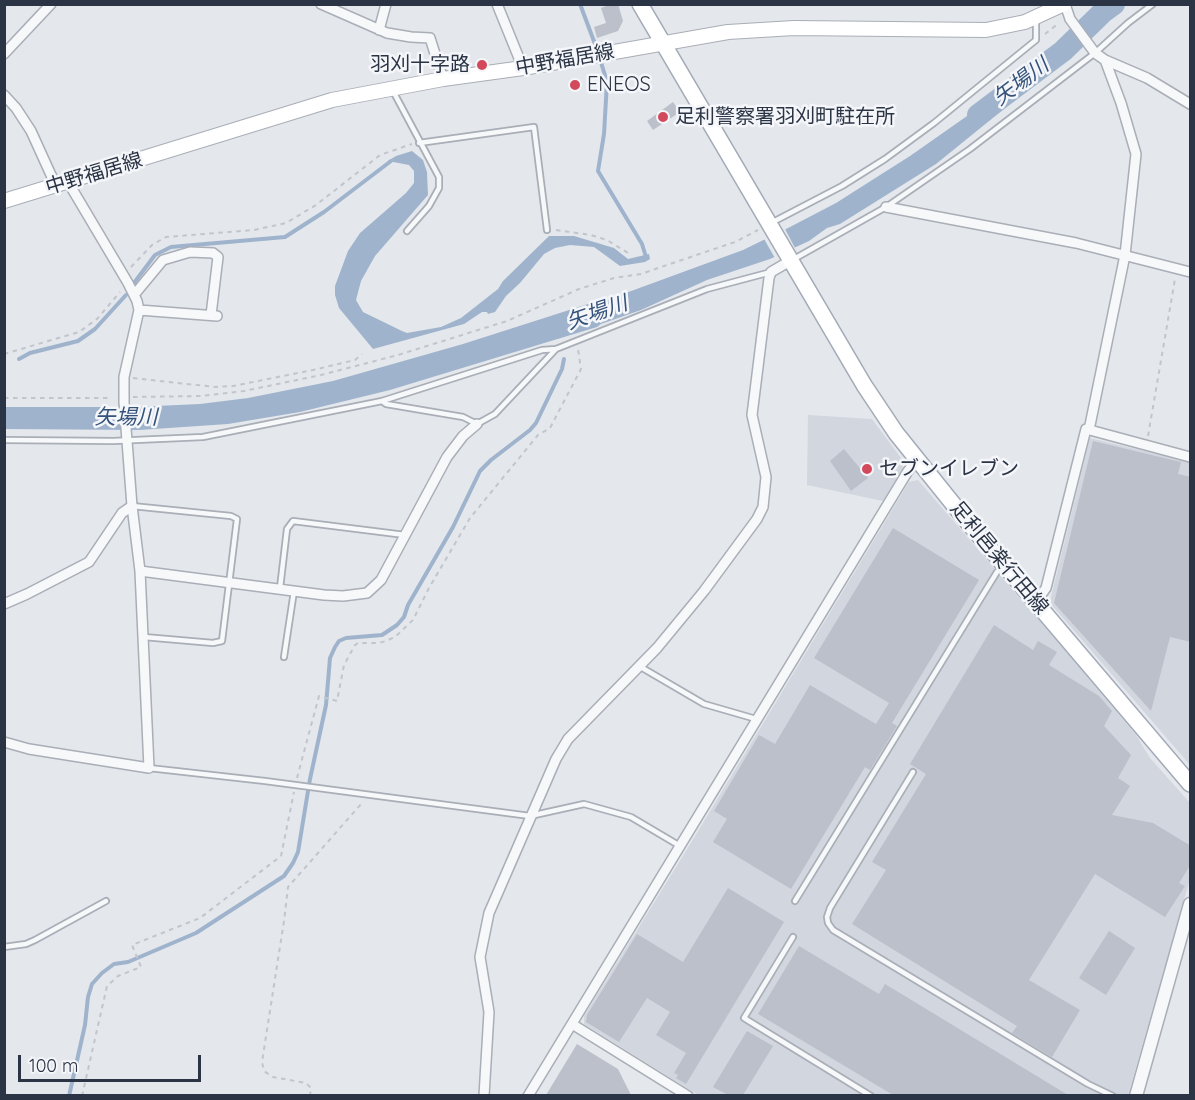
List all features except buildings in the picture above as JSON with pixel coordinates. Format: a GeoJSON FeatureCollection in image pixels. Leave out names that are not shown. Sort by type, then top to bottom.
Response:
{"type":"FeatureCollection","features":[{"type":"Feature","properties":{"kind":"main road"},"geometry":{"type":"LineString","coordinates":[[640,4],[767,226]]}},
{"type":"Feature","properties":{"kind":"main road","name":"中野福居線"},"geometry":{"type":"LineString","coordinates":[[4,201],[332,99],[728,32],[771,29],[986,30],[1036,19],[1065,4]]}},
{"type":"Feature","properties":{"kind":"main road","name":"足利邑楽行田線"},"geometry":{"type":"LineString","coordinates":[[767,226],[864,385],[917,460],[1191,784]]}},
{"type":"Feature","properties":{"kind":"street"},"geometry":{"type":"LineString","coordinates":[[4,54],[51,4]]}},
{"type":"Feature","properties":{"kind":"street"},"geometry":{"type":"LineString","coordinates":[[321,4],[379,30],[411,37],[430,38],[443,79]]}},
{"type":"Feature","properties":{"kind":"street"},"geometry":{"type":"LineString","coordinates":[[379,30],[386,4]]}},
{"type":"Feature","properties":{"kind":"street"},"geometry":{"type":"LineString","coordinates":[[497,4],[523,68]]}},
{"type":"Feature","properties":{"kind":"street"},"geometry":{"type":"LineString","coordinates":[[1065,4],[1067,19],[1093,50],[1105,60],[1147,78],[1191,104]]}},
{"type":"Feature","properties":{"kind":"street"},"geometry":{"type":"LineString","coordinates":[[1089,430],[1125,255],[1136,154],[1105,60]]}},
{"type":"Feature","properties":{"kind":"street"},"geometry":{"type":"LineString","coordinates":[[4,95],[31,131],[62,184],[122,274],[134,295],[139,310],[124,377],[124,399],[132,506],[140,571],[149,768],[29,749],[4,742]]}},
{"type":"Feature","properties":{"kind":"street"},"geometry":{"type":"LineString","coordinates":[[886,207],[1076,243],[1191,272]]}},
{"type":"Feature","properties":{"kind":"street"},"geometry":{"type":"LineString","coordinates":[[134,295],[164,260],[190,252],[213,253],[218,257],[214,316],[139,310]]}},
{"type":"Feature","properties":{"kind":"street"},"geometry":{"type":"LineString","coordinates":[[484,1095],[489,1012],[480,957],[489,913],[556,759],[568,739],[657,648],[704,591],[757,519],[762,507],[766,477],[752,415],[771,272],[789,259]]}},
{"type":"Feature","properties":{"kind":"street"},"geometry":{"type":"LineString","coordinates":[[140,571],[343,596],[367,593],[381,580],[447,458],[463,436],[477,424]]}},
{"type":"Feature","properties":{"kind":"street"},"geometry":{"type":"LineString","coordinates":[[1036,603],[1046,588],[1086,429],[1191,457]]}},
{"type":"Feature","properties":{"kind":"street"},"geometry":{"type":"LineString","coordinates":[[528,1095],[756,719],[908,471],[917,460]]}},
{"type":"Feature","properties":{"kind":"street"},"geometry":{"type":"LineString","coordinates":[[4,604],[88,561],[122,513],[132,506]]}},
{"type":"Feature","properties":{"kind":"street"},"geometry":{"type":"LineString","coordinates":[[1140,1094],[1191,904]]}},
{"type":"Feature","properties":{"kind":"street"},"geometry":{"type":"LineString","coordinates":[[572,1024],[688,1095]]}},
{"type":"Feature","properties":{"kind":"lane"},"geometry":{"type":"LineString","coordinates":[[789,259],[886,207],[970,149],[1153,4]]}},
{"type":"Feature","properties":{"kind":"lane"},"geometry":{"type":"LineString","coordinates":[[767,226],[813,202],[885,159],[934,123],[1036,40],[1036,19]]}},
{"type":"Feature","properties":{"kind":"lane"},"geometry":{"type":"LineString","coordinates":[[392,88],[419,143],[440,177],[439,188],[429,206],[407,231]]}},
{"type":"Feature","properties":{"kind":"lane"},"geometry":{"type":"LineString","coordinates":[[419,143],[534,128],[547,230]]}},
{"type":"Feature","properties":{"kind":"lane"},"geometry":{"type":"LineString","coordinates":[[4,440],[203,436],[382,400],[542,350],[556,349],[707,289],[771,272]]}},
{"type":"Feature","properties":{"kind":"lane"},"geometry":{"type":"LineString","coordinates":[[382,400],[386,404],[463,417],[477,424],[495,414],[556,349]]}},
{"type":"Feature","properties":{"kind":"lane"},"geometry":{"type":"LineString","coordinates":[[132,506],[231,516],[237,519],[222,641],[213,643],[144,637]]}},
{"type":"Feature","properties":{"kind":"lane"},"geometry":{"type":"LineString","coordinates":[[280,588],[286,529],[293,520],[407,535]]}},
{"type":"Feature","properties":{"kind":"lane"},"geometry":{"type":"LineString","coordinates":[[795,901],[997,572],[1005,565]]}},
{"type":"Feature","properties":{"kind":"lane"},"geometry":{"type":"LineString","coordinates":[[284,657],[294,590]]}},
{"type":"Feature","properties":{"kind":"lane"},"geometry":{"type":"LineString","coordinates":[[639,666],[704,704],[756,719]]}},
{"type":"Feature","properties":{"kind":"lane"},"geometry":{"type":"LineString","coordinates":[[149,768],[298,783],[315,789],[530,816],[584,804],[631,817],[680,846]]}},
{"type":"Feature","properties":{"kind":"lane"},"geometry":{"type":"LineString","coordinates":[[913,772],[830,908],[828,923],[833,930],[1088,1084],[1113,1095]]}},
{"type":"Feature","properties":{"kind":"lane"},"geometry":{"type":"LineString","coordinates":[[4,947],[26,944],[35,940],[106,901]]}},
{"type":"Feature","properties":{"kind":"lane"},"geometry":{"type":"LineString","coordinates":[[793,937],[744,1018],[872,1095]]}},
{"type":"Feature","properties":{"kind":"path"},"geometry":{"type":"LineString","coordinates":[[1036,40],[1067,19]]}},
{"type":"Feature","properties":{"kind":"path"},"geometry":{"type":"LineString","coordinates":[[122,274],[152,245],[166,237],[254,230],[286,223],[316,205],[380,155],[419,143]]}},
{"type":"Feature","properties":{"kind":"path"},"geometry":{"type":"LineString","coordinates":[[4,398],[38,396],[124,399],[200,396],[244,391],[321,375],[387,358],[507,321],[579,289],[614,278],[641,274],[735,242],[767,226]]}},
{"type":"Feature","properties":{"kind":"path"},"geometry":{"type":"LineString","coordinates":[[547,230],[573,231],[591,235],[607,240],[628,253]]}},
{"type":"Feature","properties":{"kind":"path"},"geometry":{"type":"LineString","coordinates":[[1146,445],[1177,270]]}},
{"type":"Feature","properties":{"kind":"path"},"geometry":{"type":"LineString","coordinates":[[4,354],[79,332],[88,327],[98,319],[128,284]]}},
{"type":"Feature","properties":{"kind":"path"},"geometry":{"type":"LineString","coordinates":[[298,783],[319,696],[337,701],[344,664],[355,645],[386,641],[408,626],[470,518],[538,435],[550,428],[581,369],[582,364],[576,340]]}},
{"type":"Feature","properties":{"kind":"path"},"geometry":{"type":"LineString","coordinates":[[124,377],[215,387],[233,386],[355,360],[362,354]]}},
{"type":"Feature","properties":{"kind":"path"},"geometry":{"type":"LineString","coordinates":[[82,1095],[107,986],[118,976],[141,967],[132,945],[200,918],[281,856],[294,792]]}},
{"type":"Feature","properties":{"kind":"path"},"geometry":{"type":"LineString","coordinates":[[310,1095],[311,1088],[306,1083],[273,1077],[264,1071],[262,1062],[288,887],[361,804],[375,795]]}},
{"type":"Feature","properties":{"kind":"shaded area"},"geometry":{"type":"Polygon","coordinates":[[[808,415],[872,419],[901,458],[903,470],[883,501],[807,485],[808,415]]]}},
{"type":"Feature","properties":{"kind":"shaded area"},"geometry":{"type":"Polygon","coordinates":[[[1090,438],[1190,462],[1190,765],[1051,604],[1090,438]]]}},
{"type":"Feature","properties":{"kind":"shaded area"},"geometry":{"type":"Polygon","coordinates":[[[918,480],[1069,655],[1136,735],[1150,758],[1190,803],[1190,879],[1128,1095],[698,1095],[584,1024],[584,1016],[909,482],[918,480]]]}},
{"type":"Feature","properties":{"kind":"water"},"geometry":{"type":"Polygon","coordinates":[[[997,95],[1015,100],[936,164],[840,224],[827,228],[809,241],[770,259],[707,280],[597,327],[390,390],[300,412],[228,424],[139,430],[5,429],[5,407],[134,407],[200,404],[248,398],[333,381],[463,344],[588,304],[593,305],[743,250],[790,227],[836,203],[910,156],[997,95]]]}},
{"type":"Feature","properties":{"kind":"water"},"geometry":{"type":"Polygon","coordinates":[[[412,151],[423,160],[427,172],[428,195],[375,256],[361,281],[356,300],[363,312],[402,331],[407,333],[441,327],[461,318],[498,289],[503,281],[549,236],[574,236],[614,248],[628,259],[649,254],[650,259],[620,266],[594,247],[570,245],[555,248],[544,254],[506,296],[495,312],[488,314],[482,312],[464,324],[373,349],[339,308],[335,286],[348,251],[360,233],[406,193],[414,183],[414,171],[409,165],[388,161],[412,151]]]}},
{"type":"Feature","properties":{"kind":"pier"},"geometry":{"type":"Polygon","coordinates":[[[784,227],[796,250],[776,260],[763,237],[784,227]]]}},
{"type":"Feature","properties":{"kind":"waterway"},"geometry":{"type":"LineString","coordinates":[[580,4],[598,52]]}},
{"type":"Feature","properties":{"kind":"waterway","name":"矢場川"},"geometry":{"type":"LineString","coordinates":[[978,115],[1063,51],[1114,4]]}},
{"type":"Feature","properties":{"kind":"waterway"},"geometry":{"type":"LineString","coordinates":[[600,59],[607,82],[604,134],[598,171],[642,244],[646,257]]}},
{"type":"Feature","properties":{"kind":"waterway"},"geometry":{"type":"LineString","coordinates":[[134,283],[155,255],[171,247],[285,237],[324,212],[391,161]]}},
{"type":"Feature","properties":{"kind":"waterway"},"geometry":{"type":"LineString","coordinates":[[19,359],[30,353],[78,341],[95,329],[126,295]]}},
{"type":"Feature","properties":{"kind":"waterway"},"geometry":{"type":"LineString","coordinates":[[69,1096],[85,1025],[88,997],[92,984],[102,973],[114,964],[128,962],[196,933],[284,876],[293,863],[298,852],[310,779],[326,705],[330,658],[335,647],[339,641],[346,638],[382,635],[404,617],[408,605],[453,527],[480,471],[536,423],[562,369],[564,359]]}},
{"type":"Feature","properties":{"kind":"place","name":"羽刈十字路"},"geometry":{"type":"Point","coordinates":[482,65]}},
{"type":"Feature","properties":{"kind":"place","name":"ENEOS"},"geometry":{"type":"Point","coordinates":[575,85]}},
{"type":"Feature","properties":{"kind":"place","name":"足利警察署羽刈町駐在所"},"geometry":{"type":"Point","coordinates":[663,117]}},
{"type":"Feature","properties":{"kind":"place","name":"セブンイレブン"},"geometry":{"type":"Point","coordinates":[867,469]}}]}
